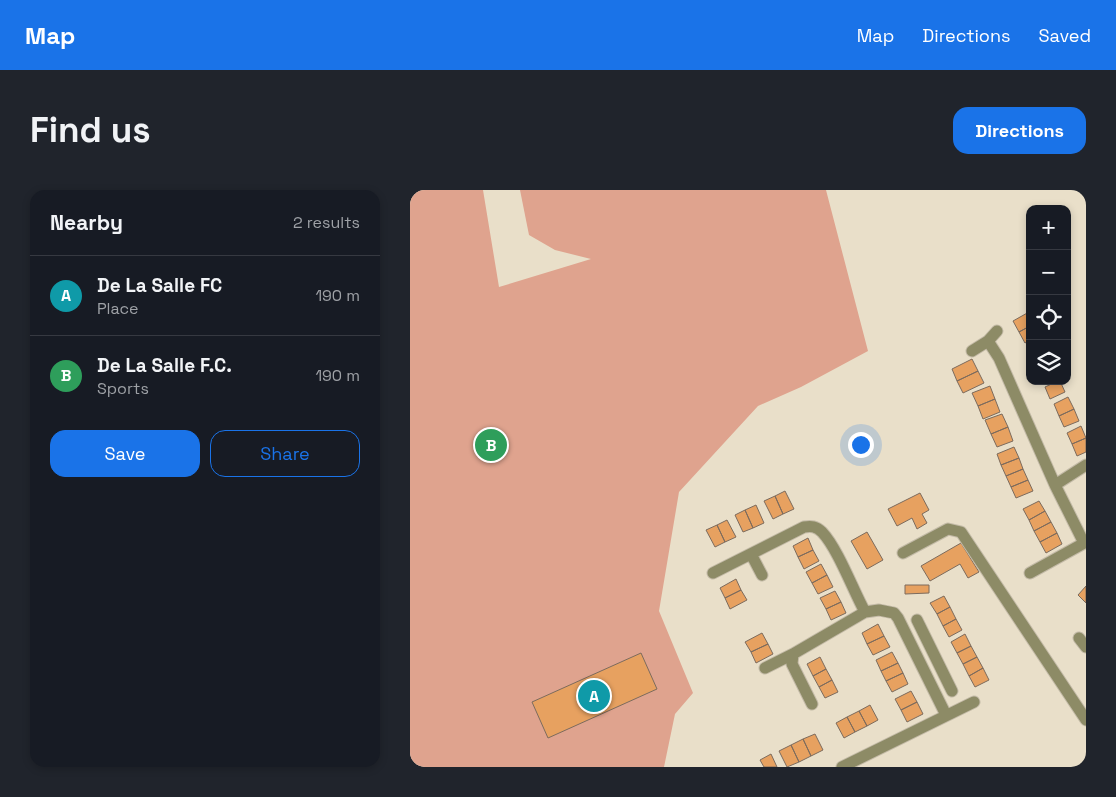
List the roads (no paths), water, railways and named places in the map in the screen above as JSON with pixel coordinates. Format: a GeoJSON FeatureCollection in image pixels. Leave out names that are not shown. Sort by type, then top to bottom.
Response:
{"type":"FeatureCollection","features":[{"type":"Feature","properties":{"kind":"street"},"geometry":{"type":"LineString","coordinates":[[972,351],[988,341],[997,331]]}},
{"type":"Feature","properties":{"kind":"street"},"geometry":{"type":"LineString","coordinates":[[988,341],[1000,358],[1055,485],[1085,542],[1030,574]]}},
{"type":"Feature","properties":{"kind":"street"},"geometry":{"type":"LineString","coordinates":[[1055,485],[1086,466]]}},
{"type":"Feature","properties":{"kind":"street"},"geometry":{"type":"LineString","coordinates":[[713,573],[804,527],[815,527],[821,531],[830,544],[865,612]]}},
{"type":"Feature","properties":{"kind":"street"},"geometry":{"type":"LineString","coordinates":[[903,553],[948,529],[961,532],[1086,720]]}},
{"type":"Feature","properties":{"kind":"street"},"geometry":{"type":"LineString","coordinates":[[751,554],[762,575]]}},
{"type":"Feature","properties":{"kind":"street"},"geometry":{"type":"LineString","coordinates":[[765,668],[865,612],[879,610],[894,613],[946,715]]}},
{"type":"Feature","properties":{"kind":"street"},"geometry":{"type":"LineString","coordinates":[[917,620],[952,691]]}},
{"type":"Feature","properties":{"kind":"street"},"geometry":{"type":"LineString","coordinates":[[914,651],[929,644]]}},
{"type":"Feature","properties":{"kind":"street"},"geometry":{"type":"LineString","coordinates":[[793,654],[792,664],[812,704]]}},
{"type":"Feature","properties":{"kind":"street"},"geometry":{"type":"LineString","coordinates":[[842,767],[974,702]]}},
{"type":"Feature","properties":{"kind":"place","name":"De La Salle F.C."},"geometry":{"type":"Point","coordinates":[491,445]}},
{"type":"Feature","properties":{"kind":"place","name":"De La Salle FC"},"geometry":{"type":"Point","coordinates":[594,696]}}]}
